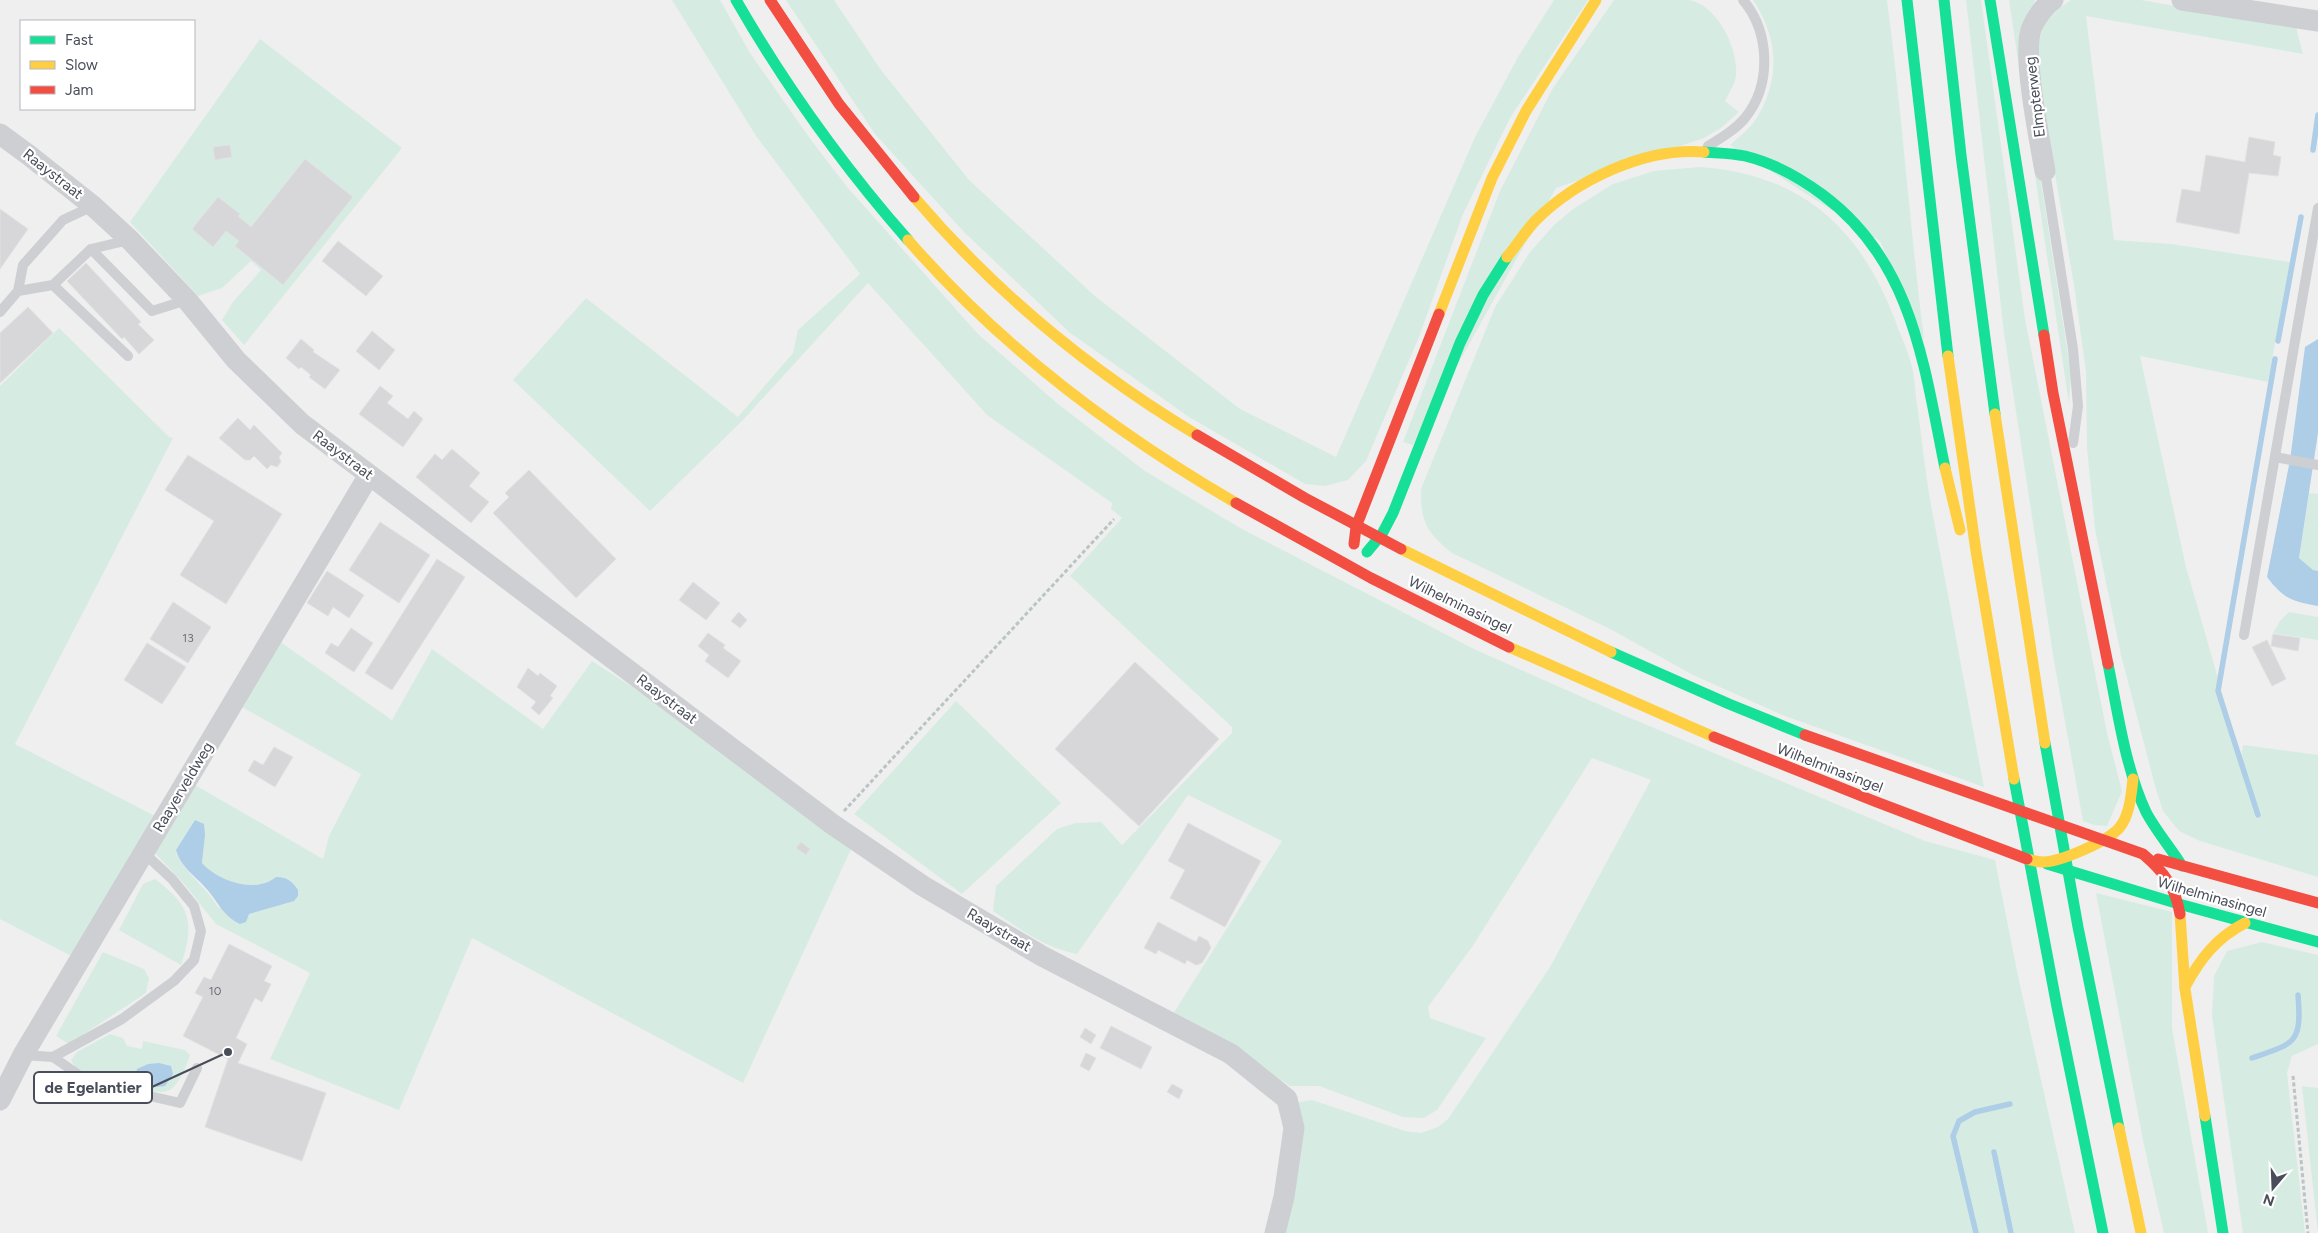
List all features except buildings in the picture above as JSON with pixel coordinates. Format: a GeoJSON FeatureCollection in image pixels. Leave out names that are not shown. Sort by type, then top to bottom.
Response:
{"type":"FeatureCollection","features":[{"type":"Feature","properties":{"kind":"main road","name":"Wilhelminasingel"},"geometry":{"type":"LineString","coordinates":[[736,0],[786,82],[872,196],[930,264],[1021,354],[1106,421],[1172,466],[1250,513],[1351,568],[1616,696],[1737,748],[2043,863],[2179,904],[2318,942]]}},
{"type":"Feature","properties":{"kind":"main road","name":"Wilhelminasingel"},"geometry":{"type":"LineString","coordinates":[[770,0],[810,64],[885,165],[948,235],[1006,291],[1100,370],[1203,440],[1356,528],[1572,633],[1700,692],[1832,746],[2100,841],[2182,866],[2318,903]]}},
{"type":"Feature","properties":{"kind":"main road"},"geometry":{"type":"LineString","coordinates":[[1351,568],[1356,528],[1492,178],[1526,111],[1596,0]]}},
{"type":"Feature","properties":{"kind":"main road"},"geometry":{"type":"LineString","coordinates":[[1907,0],[1924,159],[1988,628],[2038,907],[2103,1233]]}},
{"type":"Feature","properties":{"kind":"main road"},"geometry":{"type":"LineString","coordinates":[[1944,0],[1960,158],[1986,360],[2024,620],[2104,1065],[2141,1233]]}},
{"type":"Feature","properties":{"kind":"main road"},"geometry":{"type":"LineString","coordinates":[[1990,0],[2053,393],[2104,648],[2133,779],[2146,811],[2182,866]]}},
{"type":"Feature","properties":{"kind":"main road"},"geometry":{"type":"LineString","coordinates":[[1351,568],[1380,540],[1396,506],[1469,324],[1498,269],[1524,232],[1560,198],[1602,171],[1657,154],[1701,151],[1734,154],[1754,159],[1788,172],[1812,185],[1847,214],[1887,265],[1902,297],[1921,353],[1948,489],[1988,628]]}},
{"type":"Feature","properties":{"kind":"main road"},"geometry":{"type":"LineString","coordinates":[[2043,863],[2100,841],[2121,828],[2132,799],[2133,779]]}},
{"type":"Feature","properties":{"kind":"main road"},"geometry":{"type":"LineString","coordinates":[[2143,854],[2168,876],[2179,904],[2185,987],[2223,1233]]}},
{"type":"Feature","properties":{"kind":"main road"},"geometry":{"type":"LineString","coordinates":[[2185,987],[2202,955],[2210,946],[2219,937],[2245,922]]}},
{"type":"Feature","properties":{"kind":"street","name":"Elmpterweg"},"geometry":{"type":"LineString","coordinates":[[2045,171],[2028,58],[2031,27],[2048,3],[2053,0]]}},
{"type":"Feature","properties":{"kind":"street"},"geometry":{"type":"LineString","coordinates":[[2182,0],[2318,22]]}},
{"type":"Feature","properties":{"kind":"street","name":"Raaystraat"},"geometry":{"type":"LineString","coordinates":[[0,134],[93,206],[130,240],[187,300],[236,360],[302,424],[832,824],[923,886],[1042,956],[1231,1054],[1287,1099],[1294,1128],[1284,1197],[1275,1233]]}},
{"type":"Feature","properties":{"kind":"street","name":"Raayerveldweg"},"geometry":{"type":"LineString","coordinates":[[0,1100],[24,1055],[369,475]]}},
{"type":"Feature","properties":{"kind":"lane"},"geometry":{"type":"LineString","coordinates":[[1701,151],[1731,131],[1743,120],[1761,87],[1764,63],[1762,38],[1753,14],[1742,0]]}},
{"type":"Feature","properties":{"kind":"lane"},"geometry":{"type":"LineString","coordinates":[[2045,171],[2073,350],[2078,406],[2069,476]]}},
{"type":"Feature","properties":{"kind":"lane"},"geometry":{"type":"LineString","coordinates":[[0,312],[18,291],[23,265],[63,220],[93,206]]}},
{"type":"Feature","properties":{"kind":"lane"},"geometry":{"type":"LineString","coordinates":[[2244,635],[2318,208]]}},
{"type":"Feature","properties":{"kind":"lane"},"geometry":{"type":"LineString","coordinates":[[18,291],[53,285],[91,249],[130,240]]}},
{"type":"Feature","properties":{"kind":"lane"},"geometry":{"type":"LineString","coordinates":[[91,249],[152,311],[187,300]]}},
{"type":"Feature","properties":{"kind":"lane"},"geometry":{"type":"LineString","coordinates":[[53,285],[128,356]]}},
{"type":"Feature","properties":{"kind":"lane"},"geometry":{"type":"LineString","coordinates":[[2275,458],[2317,464]]}},
{"type":"Feature","properties":{"kind":"lane"},"geometry":{"type":"LineString","coordinates":[[53,1058],[122,1019],[174,981],[194,960],[201,931],[194,906],[172,879],[144,853]]}},
{"type":"Feature","properties":{"kind":"lane"},"geometry":{"type":"LineString","coordinates":[[24,1055],[53,1058],[89,1082],[180,1103],[197,1068]]}},
{"type":"Feature","properties":{"kind":"path"},"geometry":{"type":"LineString","coordinates":[[832,824],[1114,519]]}},
{"type":"Feature","properties":{"kind":"path"},"geometry":{"type":"LineString","coordinates":[[2293,1076],[2308,1233]]}},
{"type":"Feature","properties":{"kind":"green space"},"geometry":{"type":"Polygon","coordinates":[[[672,0],[720,0],[750,53],[811,140],[848,188],[978,334],[1058,404],[1145,471],[1242,529],[1476,650],[1623,715],[1925,841],[1995,860],[2018,976],[2075,1233],[1280,1233],[1294,1103],[1312,1100],[1405,1131],[1421,1133],[1438,1127],[1448,1119],[1550,967],[1651,780],[1592,758],[1472,947],[1428,1007],[1430,1018],[1486,1038],[1437,1110],[1424,1118],[1403,1117],[1319,1086],[1290,1086],[1216,1037],[1173,1014],[1282,841],[1188,795],[1077,954],[1043,943],[993,911],[996,886],[1057,829],[1076,823],[1101,822],[1122,845],[1232,733],[1232,727],[1070,576],[1122,518],[1111,509],[1112,503],[987,415],[868,283],[743,420],[650,511],[513,380],[586,298],[738,417],[793,353],[798,330],[860,274],[756,136],[672,0]]]}},
{"type":"Feature","properties":{"kind":"green space"},"geometry":{"type":"Polygon","coordinates":[[[786,0],[834,0],[881,70],[969,180],[1096,297],[1240,409],[1336,457],[1475,137],[1518,57],[1554,0],[1588,0],[1510,118],[1463,214],[1419,337],[1366,461],[1348,480],[1325,486],[1305,484],[1189,417],[1069,332],[963,231],[875,134],[786,0]]]}},
{"type":"Feature","properties":{"kind":"green space"},"geometry":{"type":"Polygon","coordinates":[[[1614,0],[1688,0],[1699,3],[1708,10],[1724,29],[1734,53],[1736,76],[1725,101],[1739,112],[1721,128],[1704,138],[1556,188],[1413,445],[1403,442],[1500,191],[1553,88],[1614,0]]]}},
{"type":"Feature","properties":{"kind":"green space"},"geometry":{"type":"Polygon","coordinates":[[[1753,0],[1887,0],[1924,340],[1880,241],[1730,145],[1750,127],[1759,114],[1771,85],[1773,56],[1771,42],[1761,14],[1753,0]]]}},
{"type":"Feature","properties":{"kind":"green space"},"geometry":{"type":"Polygon","coordinates":[[[1966,0],[1981,0],[2025,319],[2107,733],[2122,791],[2107,826],[2094,825],[2083,821],[2054,661],[2004,333],[1966,0]]]}},
{"type":"Feature","properties":{"kind":"green space"},"geometry":{"type":"Polygon","coordinates":[[[2009,0],[2035,0],[2020,47],[2071,374],[2069,404],[2009,0]]]}},
{"type":"Feature","properties":{"kind":"green space"},"geometry":{"type":"Polygon","coordinates":[[[2071,0],[2141,0],[2296,27],[2303,54],[2086,16],[2114,240],[2171,244],[2290,262],[2268,382],[2140,356],[2186,567],[2241,758],[2243,745],[2318,755],[2318,877],[2200,841],[2179,831],[2163,811],[2155,786],[2121,655],[2095,529],[2087,448],[2086,372],[2074,285],[2035,58],[2045,24],[2055,12],[2071,0]]]}},
{"type":"Feature","properties":{"kind":"green space"},"geometry":{"type":"Polygon","coordinates":[[[260,39],[402,148],[244,345],[222,320],[233,302],[261,270],[251,261],[222,288],[198,296],[130,222],[260,39]]]}},
{"type":"Feature","properties":{"kind":"green space"},"geometry":{"type":"Polygon","coordinates":[[[1699,167],[1737,172],[1770,181],[1799,195],[1825,214],[1848,236],[1867,263],[1884,294],[1911,362],[1931,505],[1984,787],[1782,715],[1693,675],[1610,629],[1452,553],[1436,539],[1427,526],[1422,510],[1421,489],[1495,307],[1530,252],[1554,225],[1573,209],[1613,184],[1654,171],[1699,167]]]}},
{"type":"Feature","properties":{"kind":"green space"},"geometry":{"type":"Polygon","coordinates":[[[59,328],[169,437],[173,438],[15,744],[157,817],[75,958],[0,919],[0,386],[59,328]]]}},
{"type":"Feature","properties":{"kind":"green space"},"geometry":{"type":"Polygon","coordinates":[[[2309,493],[2318,494],[2318,571],[2313,570],[2299,558],[2309,493]]]}},
{"type":"Feature","properties":{"kind":"green space"},"geometry":{"type":"Polygon","coordinates":[[[2289,612],[2318,617],[2318,640],[2273,633],[2280,621],[2289,612]]]}},
{"type":"Feature","properties":{"kind":"green space"},"geometry":{"type":"Polygon","coordinates":[[[279,641],[392,720],[432,649],[543,729],[592,661],[648,697],[852,847],[743,1083],[472,938],[399,1110],[270,1059],[310,973],[216,924],[185,885],[154,852],[195,785],[323,859],[329,836],[361,774],[240,706],[279,641]],[[195,820],[176,850],[189,873],[218,907],[248,914],[293,901],[276,877],[258,885],[248,885],[227,880],[209,869],[202,863],[205,835],[195,820]]]}},
{"type":"Feature","properties":{"kind":"green space"},"geometry":{"type":"Polygon","coordinates":[[[956,701],[1061,803],[962,894],[854,814],[956,701]]]}},
{"type":"Feature","properties":{"kind":"green space"},"geometry":{"type":"Polygon","coordinates":[[[155,879],[176,898],[187,916],[188,938],[181,965],[119,930],[143,884],[155,879]]]}},
{"type":"Feature","properties":{"kind":"green space"},"geometry":{"type":"Polygon","coordinates":[[[2096,893],[2172,912],[2172,1028],[2208,1233],[2164,1233],[2144,1145],[2096,893]]]}},
{"type":"Feature","properties":{"kind":"green space"},"geometry":{"type":"Polygon","coordinates":[[[2262,942],[2318,955],[2318,1044],[2292,1056],[2287,1073],[2305,1233],[2243,1233],[2212,1016],[2214,976],[2227,951],[2262,942]]]}},
{"type":"Feature","properties":{"kind":"green space"},"geometry":{"type":"Polygon","coordinates":[[[103,952],[144,969],[149,978],[146,993],[69,1044],[56,1036],[103,952]]]}},
{"type":"Feature","properties":{"kind":"green space"},"geometry":{"type":"Polygon","coordinates":[[[110,1034],[123,1038],[127,1046],[142,1049],[143,1041],[185,1050],[190,1055],[175,1085],[167,1091],[159,1092],[136,1088],[76,1069],[71,1060],[77,1052],[110,1034]]]}},
{"type":"Feature","properties":{"kind":"green space"},"geometry":{"type":"Polygon","coordinates":[[[2302,1086],[2318,1088],[2318,1233],[2302,1086]]]}},
{"type":"Feature","properties":{"kind":"water"},"geometry":{"type":"Polygon","coordinates":[[[2318,339],[2318,433],[2299,558],[2313,570],[2318,571],[2318,606],[2283,595],[2267,577],[2290,460],[2305,347],[2318,339]]]}},
{"type":"Feature","properties":{"kind":"water"},"geometry":{"type":"Polygon","coordinates":[[[195,820],[204,824],[205,835],[202,863],[209,869],[227,880],[248,885],[258,885],[276,877],[283,878],[289,880],[296,887],[298,896],[294,901],[249,914],[246,922],[240,924],[230,918],[205,887],[182,863],[176,850],[195,820]]]}},
{"type":"Feature","properties":{"kind":"water"},"geometry":{"type":"Polygon","coordinates":[[[159,1063],[171,1066],[173,1074],[165,1086],[149,1086],[135,1077],[137,1069],[148,1064],[159,1063]]]}},
{"type":"Feature","properties":{"kind":"waterway"},"geometry":{"type":"LineString","coordinates":[[2313,150],[2318,115]]}},
{"type":"Feature","properties":{"kind":"waterway"},"geometry":{"type":"LineString","coordinates":[[2278,341],[2301,217]]}},
{"type":"Feature","properties":{"kind":"waterway"},"geometry":{"type":"LineString","coordinates":[[2258,815],[2218,691],[2275,359]]}},
{"type":"Feature","properties":{"kind":"waterway"},"geometry":{"type":"LineString","coordinates":[[2252,1058],[2278,1049],[2293,1039],[2297,1033],[2299,1023],[2298,995]]}},
{"type":"Feature","properties":{"kind":"waterway"},"geometry":{"type":"LineString","coordinates":[[1976,1233],[1953,1136],[1959,1121],[1975,1112],[2010,1104]]}},
{"type":"Feature","properties":{"kind":"waterway"},"geometry":{"type":"LineString","coordinates":[[1994,1152],[2011,1233]]}},
{"type":"Feature","properties":{"kind":"traffic: fast"},"geometry":{"type":"LineString","coordinates":[[736,0],[774,63],[816,124],[908,240]]}},
{"type":"Feature","properties":{"kind":"traffic: fast"},"geometry":{"type":"LineString","coordinates":[[1907,0],[1948,356]]}},
{"type":"Feature","properties":{"kind":"traffic: fast"},"geometry":{"type":"LineString","coordinates":[[1944,0],[1961,155],[1995,414]]}},
{"type":"Feature","properties":{"kind":"traffic: fast"},"geometry":{"type":"LineString","coordinates":[[1990,0],[2044,335]]}},
{"type":"Feature","properties":{"kind":"traffic: fast"},"geometry":{"type":"LineString","coordinates":[[1704,152],[1745,156],[1776,167],[1796,177],[1823,195],[1853,222],[1877,252],[1896,284],[1910,318],[1930,392],[1945,468]]}},
{"type":"Feature","properties":{"kind":"traffic: fast"},"geometry":{"type":"LineString","coordinates":[[1367,552],[1382,534],[1393,513],[1460,343],[1483,295],[1507,257]]}},
{"type":"Feature","properties":{"kind":"traffic: fast"},"geometry":{"type":"LineString","coordinates":[[1611,652],[1805,735]]}},
{"type":"Feature","properties":{"kind":"traffic: fast"},"geometry":{"type":"LineString","coordinates":[[2108,664],[2127,758],[2139,795],[2150,819],[2182,866]]}},
{"type":"Feature","properties":{"kind":"traffic: fast"},"geometry":{"type":"LineString","coordinates":[[2045,743],[2078,927],[2119,1128]]}},
{"type":"Feature","properties":{"kind":"traffic: fast"},"geometry":{"type":"LineString","coordinates":[[2014,779],[2057,1007],[2103,1233]]}},
{"type":"Feature","properties":{"kind":"traffic: fast"},"geometry":{"type":"LineString","coordinates":[[2047,864],[2179,904],[2318,942]]}},
{"type":"Feature","properties":{"kind":"traffic: fast"},"geometry":{"type":"LineString","coordinates":[[2205,1116],[2223,1233]]}},
{"type":"Feature","properties":{"kind":"traffic: slow"},"geometry":{"type":"LineString","coordinates":[[1439,314],[1492,178],[1526,111],[1596,0]]}},
{"type":"Feature","properties":{"kind":"traffic: slow"},"geometry":{"type":"LineString","coordinates":[[1507,257],[1535,221],[1570,192],[1591,180],[1613,169],[1658,155],[1704,152]]}},
{"type":"Feature","properties":{"kind":"traffic: slow"},"geometry":{"type":"LineString","coordinates":[[914,197],[977,265],[1046,328],[1082,357],[1158,411],[1197,435]]}},
{"type":"Feature","properties":{"kind":"traffic: slow"},"geometry":{"type":"LineString","coordinates":[[908,240],[981,316],[1020,352],[1061,385],[1146,447],[1236,503]]}},
{"type":"Feature","properties":{"kind":"traffic: slow"},"geometry":{"type":"LineString","coordinates":[[1948,356],[1976,551],[2014,779]]}},
{"type":"Feature","properties":{"kind":"traffic: slow"},"geometry":{"type":"LineString","coordinates":[[1995,414],[2045,743]]}},
{"type":"Feature","properties":{"kind":"traffic: slow"},"geometry":{"type":"LineString","coordinates":[[1945,468],[1960,530]]}},
{"type":"Feature","properties":{"kind":"traffic: slow"},"geometry":{"type":"LineString","coordinates":[[1401,549],[1611,652]]}},
{"type":"Feature","properties":{"kind":"traffic: slow"},"geometry":{"type":"LineString","coordinates":[[1509,647],[1714,737]]}},
{"type":"Feature","properties":{"kind":"traffic: slow"},"geometry":{"type":"LineString","coordinates":[[2027,859],[2043,862],[2051,861],[2084,850],[2114,833],[2126,816],[2130,804],[2133,779]]}},
{"type":"Feature","properties":{"kind":"traffic: slow"},"geometry":{"type":"LineString","coordinates":[[2180,914],[2185,989],[2205,1116]]}},
{"type":"Feature","properties":{"kind":"traffic: slow"},"geometry":{"type":"LineString","coordinates":[[2185,987],[2203,958],[2217,942],[2245,923]]}},
{"type":"Feature","properties":{"kind":"traffic: slow"},"geometry":{"type":"LineString","coordinates":[[2119,1128],[2141,1233]]}},
{"type":"Feature","properties":{"kind":"traffic: jam"},"geometry":{"type":"LineString","coordinates":[[770,0],[839,104],[914,197]]}},
{"type":"Feature","properties":{"kind":"traffic: jam"},"geometry":{"type":"LineString","coordinates":[[1354,544],[1356,527],[1439,314]]}},
{"type":"Feature","properties":{"kind":"traffic: jam"},"geometry":{"type":"LineString","coordinates":[[2044,335],[2053,393],[2108,664]]}},
{"type":"Feature","properties":{"kind":"traffic: jam"},"geometry":{"type":"LineString","coordinates":[[1197,435],[1305,498],[1401,549]]}},
{"type":"Feature","properties":{"kind":"traffic: jam"},"geometry":{"type":"LineString","coordinates":[[1236,503],[1371,578],[1509,647]]}},
{"type":"Feature","properties":{"kind":"traffic: jam"},"geometry":{"type":"LineString","coordinates":[[1805,735],[2143,854],[2168,880],[2175,895],[2180,914]]}},
{"type":"Feature","properties":{"kind":"traffic: jam"},"geometry":{"type":"LineString","coordinates":[[1714,737],[1874,801],[2027,859]]}},
{"type":"Feature","properties":{"kind":"traffic: jam"},"geometry":{"type":"LineString","coordinates":[[2158,859],[2318,903]]}},
{"type":"Feature","properties":{"kind":"place","name":"de Egelantier"},"geometry":{"type":"Point","coordinates":[228,1052]}}]}
